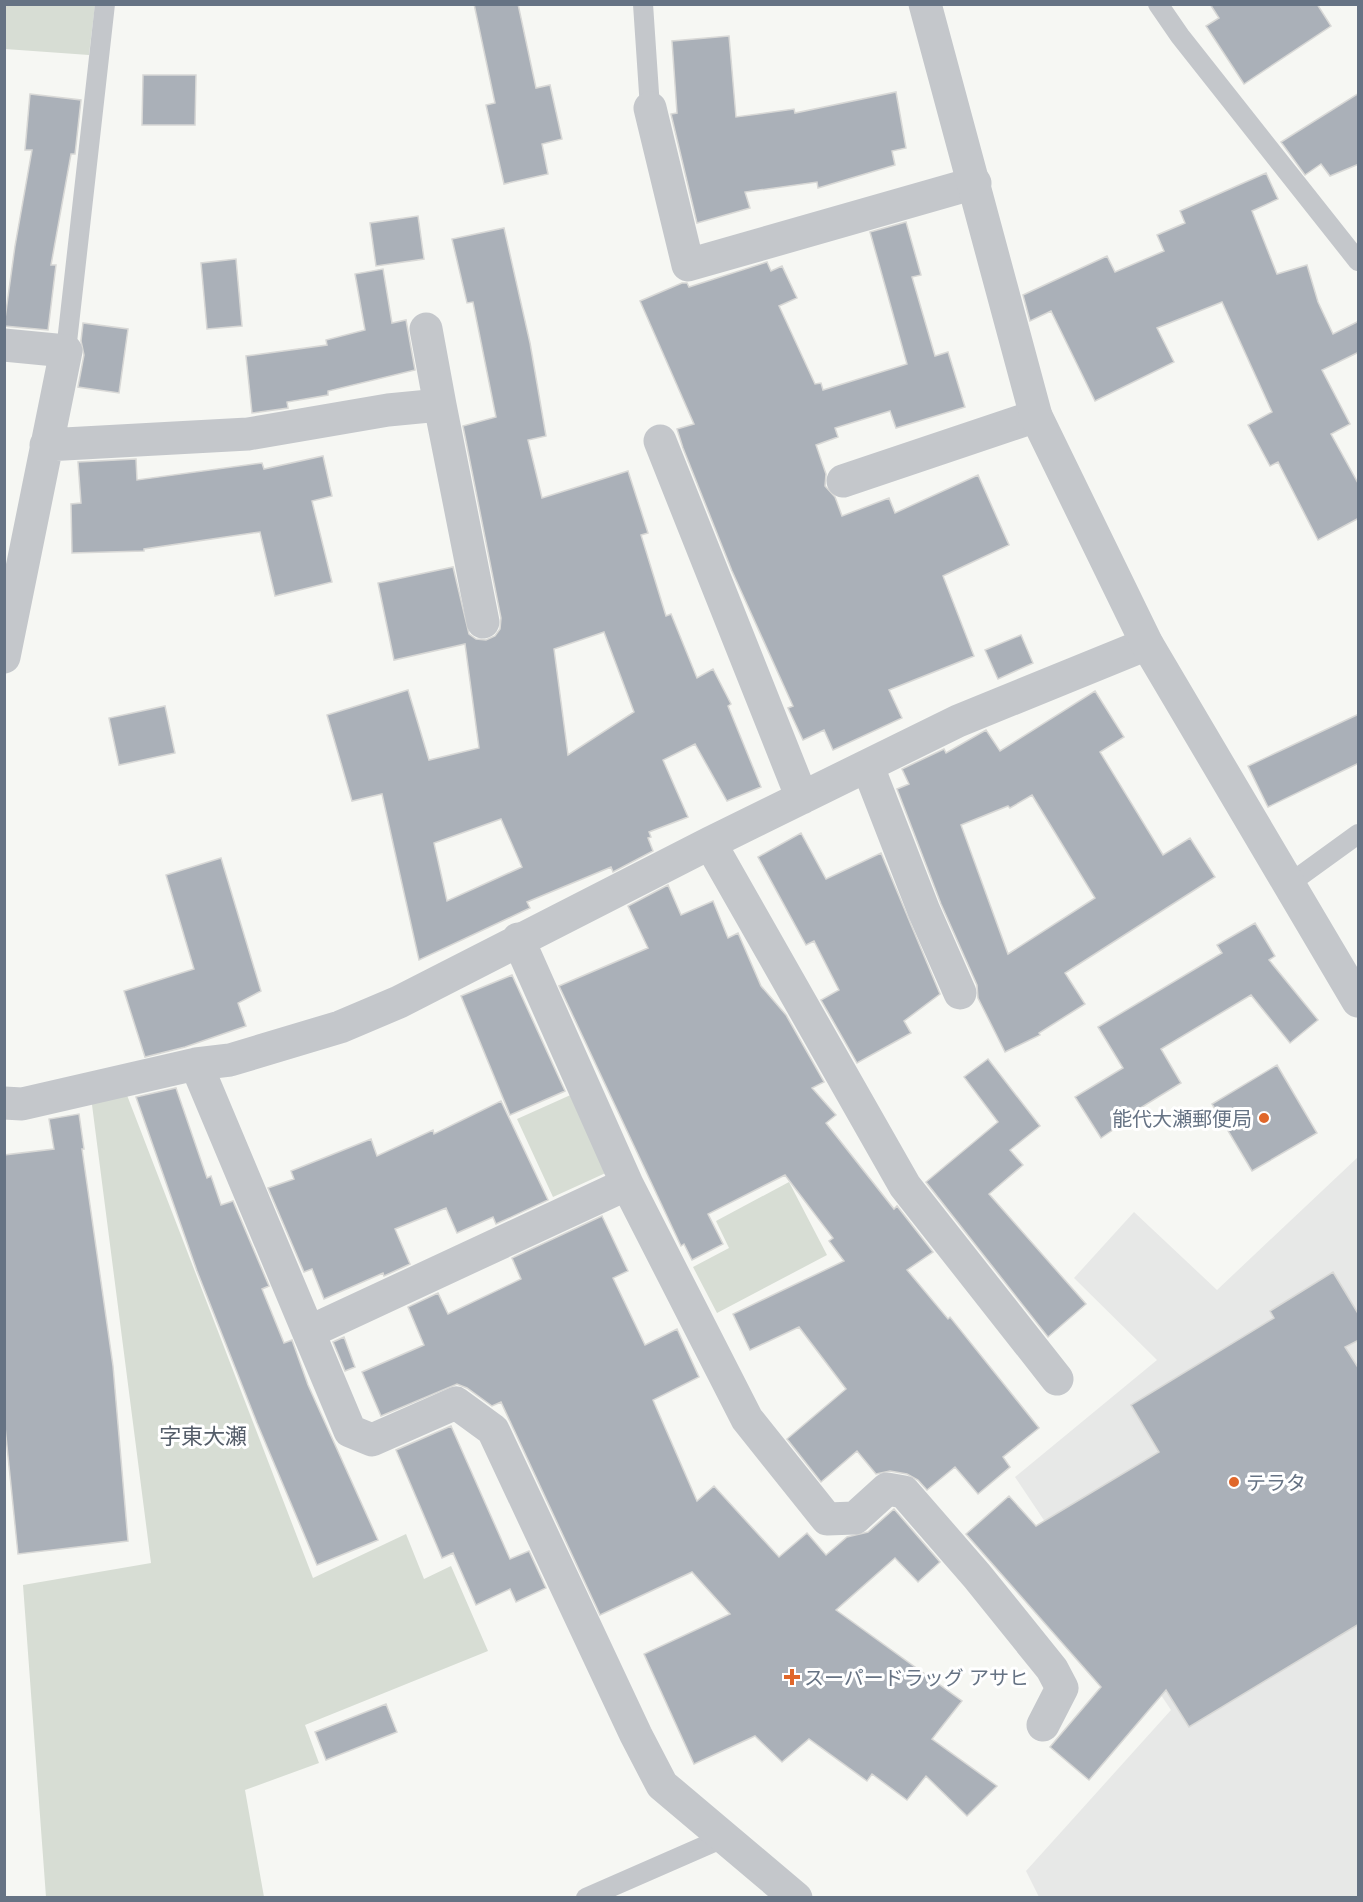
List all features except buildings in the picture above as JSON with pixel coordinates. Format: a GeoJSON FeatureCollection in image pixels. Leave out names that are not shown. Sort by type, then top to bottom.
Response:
{"type":"FeatureCollection","features":[{"type":"Feature","properties":{"kind":"street"},"geometry":{"type":"LineString","coordinates":[[926,4],[1036,416],[1147,644],[1289,884],[1354,983]]}},
{"type":"Feature","properties":{"kind":"street"},"geometry":{"type":"LineString","coordinates":[[650,108],[688,265],[975,183]]}},
{"type":"Feature","properties":{"kind":"street"},"geometry":{"type":"LineString","coordinates":[[426,329],[483,622]]}},
{"type":"Feature","properties":{"kind":"street"},"geometry":{"type":"LineString","coordinates":[[4,345],[66,351],[4,657]]}},
{"type":"Feature","properties":{"kind":"street"},"geometry":{"type":"LineString","coordinates":[[46,445],[248,434],[388,410],[440,405]]}},
{"type":"Feature","properties":{"kind":"street"},"geometry":{"type":"LineString","coordinates":[[843,481],[1036,416]]}},
{"type":"Feature","properties":{"kind":"street"},"geometry":{"type":"LineString","coordinates":[[660,441],[802,798]]}},
{"type":"Feature","properties":{"kind":"street"},"geometry":{"type":"LineString","coordinates":[[4,1104],[22,1104],[196,1064],[230,1060],[340,1027],[399,1002],[518,939],[958,721],[1147,644]]}},
{"type":"Feature","properties":{"kind":"street"},"geometry":{"type":"LineString","coordinates":[[868,767],[924,910],[960,993]]}},
{"type":"Feature","properties":{"kind":"street"},"geometry":{"type":"LineString","coordinates":[[710,843],[905,1186],[1057,1378]]}},
{"type":"Feature","properties":{"kind":"street"},"geometry":{"type":"LineString","coordinates":[[518,939],[627,1184],[747,1419],[827,1519],[855,1518],[887,1490],[904,1492],[977,1576],[1052,1669],[1062,1688],[1043,1725]]}},
{"type":"Feature","properties":{"kind":"street"},"geometry":{"type":"LineString","coordinates":[[196,1064],[350,1431],[372,1440],[456,1403],[493,1430],[636,1735],[662,1785],[796,1898]]}},
{"type":"Feature","properties":{"kind":"street"},"geometry":{"type":"LineString","coordinates":[[309,1332],[627,1184]]}},
{"type":"Feature","properties":{"kind":"lane"},"geometry":{"type":"LineString","coordinates":[[66,351],[105,4]]}},
{"type":"Feature","properties":{"kind":"lane"},"geometry":{"type":"LineString","coordinates":[[644,4],[650,108]]}},
{"type":"Feature","properties":{"kind":"lane"},"geometry":{"type":"LineString","coordinates":[[1158,4],[1180,36],[1359,261]]}},
{"type":"Feature","properties":{"kind":"lane"},"geometry":{"type":"LineString","coordinates":[[1289,884],[1359,834]]}},
{"type":"Feature","properties":{"kind":"lane"},"geometry":{"type":"LineString","coordinates":[[586,1898],[723,1838]]}},
{"type":"Feature","properties":{"kind":"shaded area"},"geometry":{"type":"Polygon","coordinates":[[[4,5],[95,5],[89,55],[5,49],[4,5]]]}},
{"type":"Feature","properties":{"kind":"shaded area"},"geometry":{"type":"Polygon","coordinates":[[[125,1090],[313,1578],[406,1534],[424,1579],[451,1566],[488,1651],[305,1725],[319,1763],[245,1790],[264,1897],[46,1897],[23,1585],[151,1563],[91,1097],[125,1090]]]}},
{"type":"Feature","properties":{"kind":"shaded area"},"geometry":{"type":"Polygon","coordinates":[[[575,1093],[610,1171],[553,1197],[517,1119],[575,1093]]]}},
{"type":"Feature","properties":{"kind":"shaded area"},"geometry":{"type":"Polygon","coordinates":[[[1358,1157],[1358,1897],[1039,1897],[1026,1871],[1171,1710],[1015,1477],[1157,1360],[1074,1278],[1134,1212],[1217,1290],[1358,1157]]]}},
{"type":"Feature","properties":{"kind":"shaded area"},"geometry":{"type":"Polygon","coordinates":[[[789,1182],[827,1255],[717,1313],[693,1267],[729,1248],[716,1221],[789,1182]]]}},
{"type":"Feature","properties":{"kind":"place","name":"能代大瀬郵便局"},"geometry":{"type":"Point","coordinates":[1264,1118]}},
{"type":"Feature","properties":{"kind":"place","name":"テラタ"},"geometry":{"type":"Point","coordinates":[1234,1482]}},
{"type":"Feature","properties":{"kind":"place","name":"スーパードラッグ アサヒ"},"geometry":{"type":"Point","coordinates":[792,1677]}},
{"type":"Feature","properties":{"kind":"district","name":"字東大瀬"},"geometry":{"type":"Point","coordinates":[203,1435]}}]}
